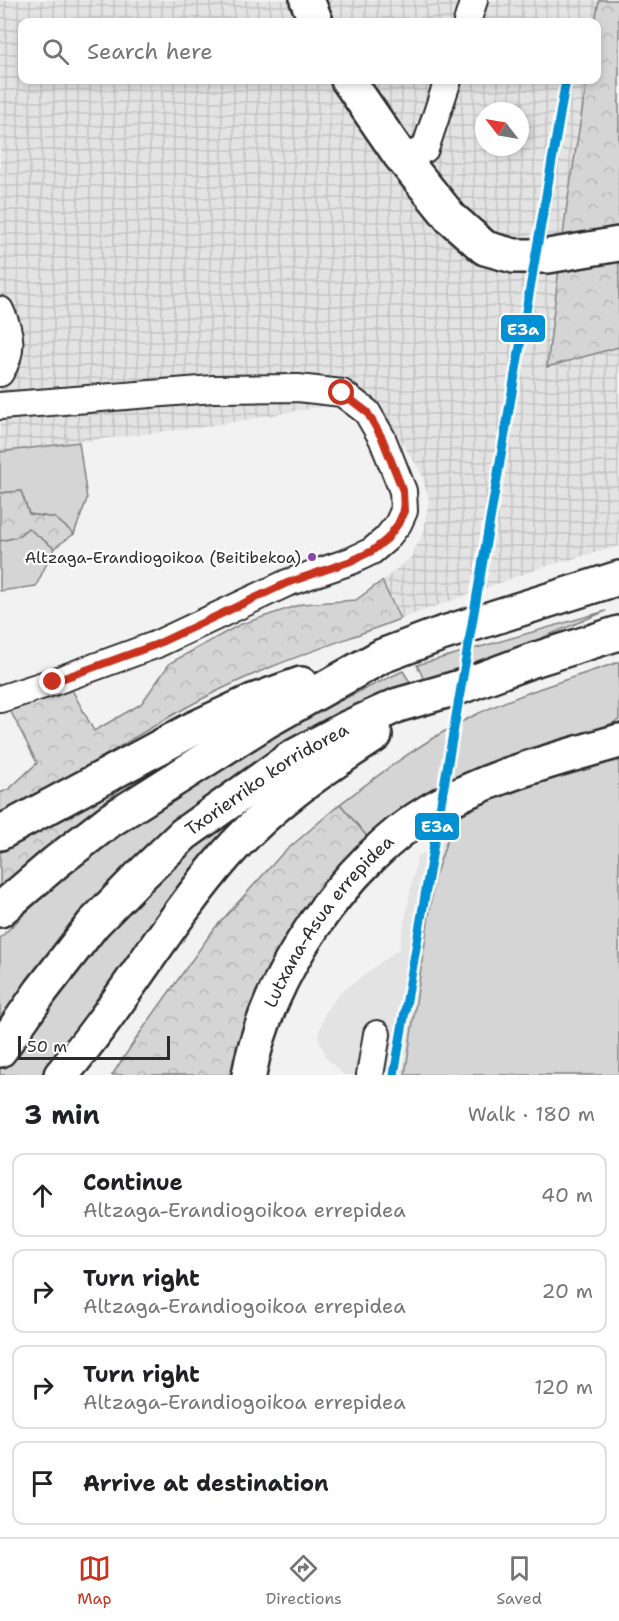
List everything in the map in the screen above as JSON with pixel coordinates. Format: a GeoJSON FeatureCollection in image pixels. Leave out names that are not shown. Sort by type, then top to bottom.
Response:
{"type":"FeatureCollection","features":[{"type":"Feature","properties":{"kind":"main road"},"geometry":{"type":"LineString","coordinates":[[307,0],[314,18]]}},
{"type":"Feature","properties":{"kind":"main road"},"geometry":{"type":"LineString","coordinates":[[351,84],[403,158],[451,218],[485,248],[513,256],[548,256],[619,244]]}},
{"type":"Feature","properties":{"kind":"main road"},"geometry":{"type":"LineString","coordinates":[[0,833],[193,729],[243,706],[438,634],[619,578]]}},
{"type":"Feature","properties":{"kind":"main road","name":"Txorierriko korridorea"},"geometry":{"type":"LineString","coordinates":[[0,1050],[40,991],[93,924],[138,878],[184,834],[291,758],[347,728],[398,705],[460,687],[530,661],[619,633]]}},
{"type":"Feature","properties":{"kind":"main road"},"geometry":{"type":"LineString","coordinates":[[0,910],[109,821],[265,722],[382,656]]}},
{"type":"Feature","properties":{"kind":"main road"},"geometry":{"type":"LineString","coordinates":[[61,1075],[84,1049],[179,914],[227,855],[264,816],[299,786],[378,734],[460,687]]}},
{"type":"Feature","properties":{"kind":"main road"},"geometry":{"type":"LineString","coordinates":[[89,1075],[197,914],[236,866],[306,794],[378,734]]}},
{"type":"Feature","properties":{"kind":"main road","name":"Lutxana-Asua errepidea"},"geometry":{"type":"LineString","coordinates":[[249,1075],[262,1024],[284,975],[328,905],[364,864],[422,816],[463,793],[514,772],[619,741]]}},
{"type":"Feature","properties":{"kind":"street"},"geometry":{"type":"LineString","coordinates":[[467,18],[474,0]]}},
{"type":"Feature","properties":{"kind":"street"},"geometry":{"type":"LineString","coordinates":[[403,158],[425,149],[447,84]]}},
{"type":"Feature","properties":{"kind":"street"},"geometry":{"type":"LineString","coordinates":[[0,310],[6,321],[11,346],[0,373]]}},
{"type":"Feature","properties":{"kind":"street"},"geometry":{"type":"LineString","coordinates":[[0,405],[213,389],[298,388],[342,393],[367,412],[382,438],[403,491],[404,511],[387,539],[372,551],[351,561],[287,583],[155,645],[0,699]]}},
{"type":"Feature","properties":{"kind":"street"},"geometry":{"type":"LineString","coordinates":[[370,1075],[376,1034]]}},
{"type":"Feature","properties":{"kind":"shaded area"},"geometry":{"type":"Polygon","coordinates":[[[0,0],[599,0],[596,18],[18,18],[18,84],[586,84],[566,211],[547,366],[619,347],[619,546],[540,568],[400,619],[382,581],[411,557],[424,531],[429,500],[421,472],[391,425],[366,399],[203,427],[0,451],[0,0]]]}},
{"type":"Feature","properties":{"kind":"shaded area"},"geometry":{"type":"Polygon","coordinates":[[[449,837],[435,876],[405,1075],[344,1075],[326,1058],[318,1036],[325,1013],[339,994],[399,949],[417,857],[449,837]]]}},
{"type":"Feature","properties":{"kind":"green space"},"geometry":{"type":"Polygon","coordinates":[[[599,0],[619,0],[619,347],[547,367],[566,211],[586,84],[601,84],[601,18],[596,18],[599,0]]]}},
{"type":"Feature","properties":{"kind":"green space"},"geometry":{"type":"Polygon","coordinates":[[[79,442],[87,499],[74,534],[55,518],[29,514],[21,491],[0,493],[0,452],[79,442]]]}},
{"type":"Feature","properties":{"kind":"green space"},"geometry":{"type":"Polygon","coordinates":[[[21,491],[29,514],[55,518],[74,534],[54,548],[28,528],[17,537],[0,541],[0,493],[21,491]]]}},
{"type":"Feature","properties":{"kind":"green space"},"geometry":{"type":"Polygon","coordinates":[[[28,528],[54,548],[36,586],[0,591],[0,541],[17,537],[28,528]]]}},
{"type":"Feature","properties":{"kind":"green space"},"geometry":{"type":"Polygon","coordinates":[[[382,581],[400,619],[274,666],[225,687],[0,814],[0,793],[9,789],[37,763],[10,710],[72,690],[94,731],[141,704],[170,663],[239,625],[302,604],[356,600],[382,581]]]}},
{"type":"Feature","properties":{"kind":"green space"},"geometry":{"type":"Polygon","coordinates":[[[606,611],[427,686],[417,665],[606,611]]]}},
{"type":"Feature","properties":{"kind":"green space"},"geometry":{"type":"Polygon","coordinates":[[[619,662],[619,720],[369,839],[340,804],[419,747],[469,718],[524,694],[619,662]]]}},
{"type":"Feature","properties":{"kind":"green space"},"geometry":{"type":"Polygon","coordinates":[[[403,671],[417,693],[353,734],[104,999],[42,1075],[0,1075],[0,938],[89,856],[173,793],[269,736],[403,671]]]}},
{"type":"Feature","properties":{"kind":"green space"},"geometry":{"type":"Polygon","coordinates":[[[619,741],[619,1075],[405,1075],[435,876],[463,793],[619,741]]]}},
{"type":"Feature","properties":{"kind":"green space"},"geometry":{"type":"Polygon","coordinates":[[[134,778],[0,887],[0,853],[134,778]]]}},
{"type":"Feature","properties":{"kind":"green space"},"geometry":{"type":"Polygon","coordinates":[[[340,804],[369,839],[236,1075],[112,1075],[214,929],[282,854],[340,804]]]}},
{"type":"Feature","properties":{"kind":"transit line","name":"E3a"},"geometry":{"type":"LineString","coordinates":[[394,1075],[565,84]]}},
{"type":"Feature","properties":{"kind":"place","name":"Altzaga-Erandiogoikoa (Beitibekoa)"},"geometry":{"type":"Point","coordinates":[312,557]}},
{"type":"Feature","properties":{"kind":"route"},"geometry":{"type":"LineString","coordinates":[[53,682],[155,645],[287,583],[351,561],[372,551],[387,539],[404,511],[403,491],[382,438],[367,412],[342,393]]}}]}
